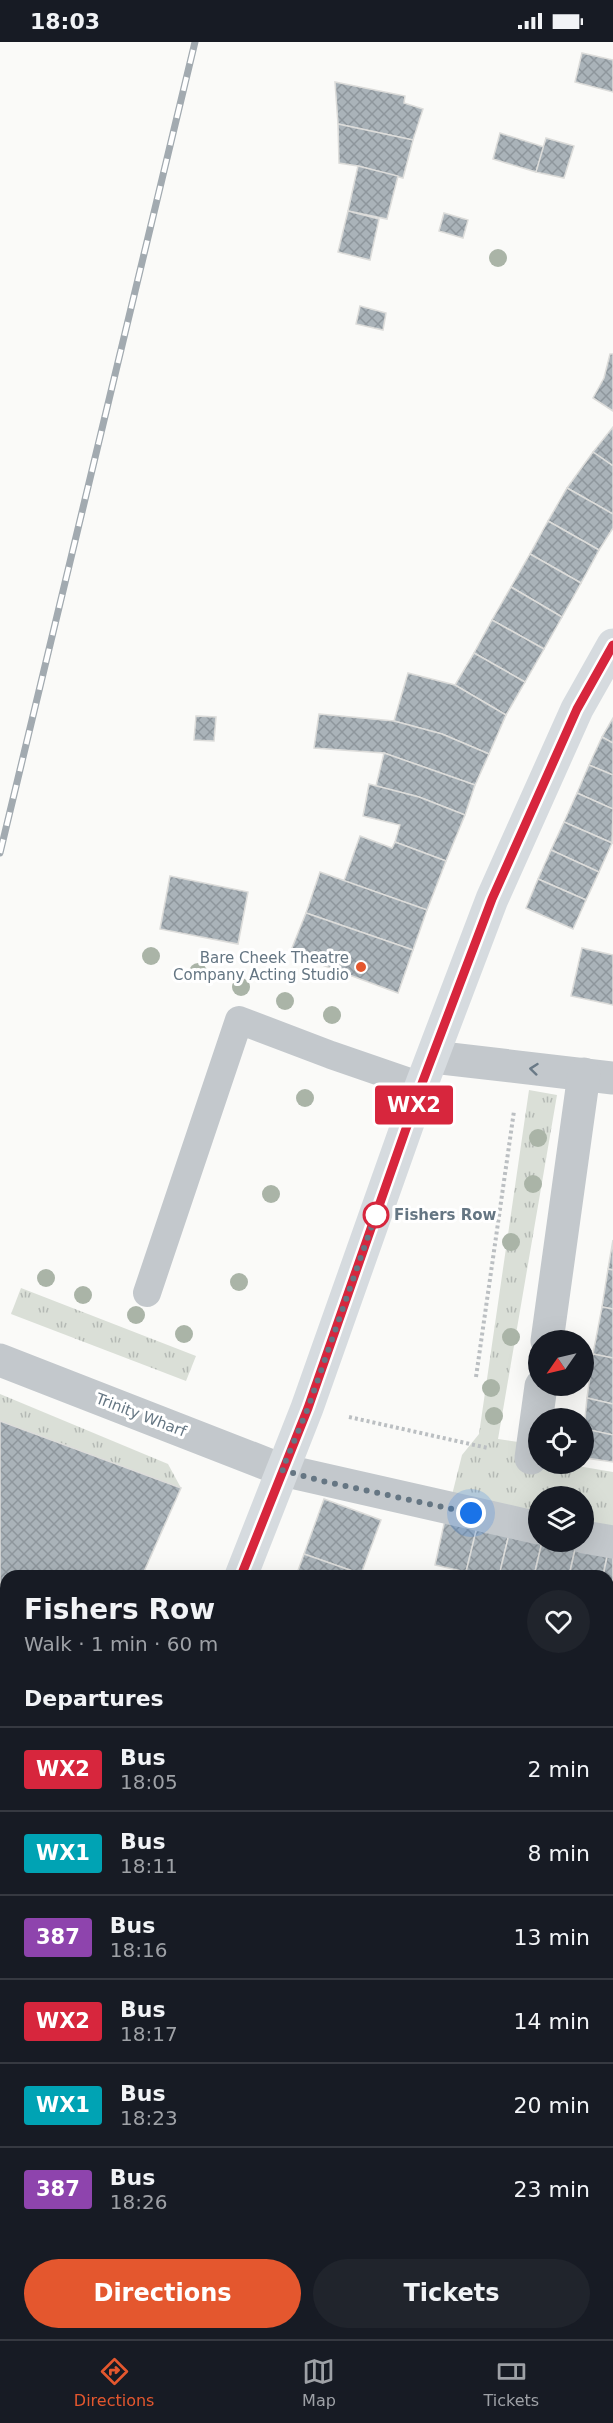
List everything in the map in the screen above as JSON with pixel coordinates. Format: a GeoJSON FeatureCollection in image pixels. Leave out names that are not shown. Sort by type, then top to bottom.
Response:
{"type":"FeatureCollection","features":[{"type":"Feature","properties":{"kind":"main road"},"geometry":{"type":"LineString","coordinates":[[243,1570],[308,1408],[427,1071],[492,899],[577,709],[613,645]]}},
{"type":"Feature","properties":{"kind":"street"},"geometry":{"type":"LineString","coordinates":[[427,1071],[519,1067],[598,1076],[549,1330]]}},
{"type":"Feature","properties":{"kind":"street","name":"Trinity Wharf"},"geometry":{"type":"LineString","coordinates":[[0,1360],[282,1470],[399,1492],[528,1525]]}},
{"type":"Feature","properties":{"kind":"street"},"geometry":{"type":"LineString","coordinates":[[594,1539],[613,1542]]}},
{"type":"Feature","properties":{"kind":"lane"},"geometry":{"type":"LineString","coordinates":[[147,1293],[239,1020],[331,1055],[427,1071]]}},
{"type":"Feature","properties":{"kind":"path"},"geometry":{"type":"LineString","coordinates":[[476,1377],[519,1067]]}},
{"type":"Feature","properties":{"kind":"path"},"geometry":{"type":"LineString","coordinates":[[308,1408],[528,1457]]}},
{"type":"Feature","properties":{"kind":"green space"},"geometry":{"type":"Polygon","coordinates":[[[529,1090],[557,1095],[498,1439],[525,1443],[528,1448],[528,1474],[594,1474],[594,1469],[613,1472],[613,1536],[594,1531],[594,1486],[528,1486],[528,1517],[451,1499],[462,1455],[479,1434],[529,1090]]]}},
{"type":"Feature","properties":{"kind":"green space"},"geometry":{"type":"Polygon","coordinates":[[[21,1288],[196,1356],[186,1381],[11,1314],[21,1288]]]}},
{"type":"Feature","properties":{"kind":"green space"},"geometry":{"type":"Polygon","coordinates":[[[0,1394],[168,1464],[181,1488],[0,1421],[0,1394]]]}},
{"type":"Feature","properties":{"kind":"building"},"geometry":{"type":"Polygon","coordinates":[[[582,53],[613,60],[613,92],[575,82],[582,53]]]}},
{"type":"Feature","properties":{"kind":"building"},"geometry":{"type":"Polygon","coordinates":[[[335,82],[405,96],[404,103],[423,109],[413,140],[338,124],[335,82]]]}},
{"type":"Feature","properties":{"kind":"building"},"geometry":{"type":"Polygon","coordinates":[[[338,124],[413,140],[403,178],[339,163],[338,124]]]}},
{"type":"Feature","properties":{"kind":"building"},"geometry":{"type":"Polygon","coordinates":[[[500,133],[544,147],[536,172],[493,159],[500,133]]]}},
{"type":"Feature","properties":{"kind":"building"},"geometry":{"type":"Polygon","coordinates":[[[546,138],[574,146],[564,178],[536,172],[546,138]]]}},
{"type":"Feature","properties":{"kind":"building"},"geometry":{"type":"Polygon","coordinates":[[[358,166],[398,176],[387,219],[348,211],[358,166]]]}},
{"type":"Feature","properties":{"kind":"building"},"geometry":{"type":"Polygon","coordinates":[[[348,211],[379,219],[370,260],[338,252],[348,211]]]}},
{"type":"Feature","properties":{"kind":"building"},"geometry":{"type":"Polygon","coordinates":[[[444,213],[468,220],[463,238],[439,231],[444,213]]]}},
{"type":"Feature","properties":{"kind":"building"},"geometry":{"type":"Polygon","coordinates":[[[360,306],[386,313],[383,330],[356,324],[360,306]]]}},
{"type":"Feature","properties":{"kind":"building"},"geometry":{"type":"Polygon","coordinates":[[[610,354],[613,354],[613,411],[593,398],[604,378],[610,354]]]}},
{"type":"Feature","properties":{"kind":"building"},"geometry":{"type":"Polygon","coordinates":[[[613,427],[613,466],[593,452],[613,427]]]}},
{"type":"Feature","properties":{"kind":"building"},"geometry":{"type":"Polygon","coordinates":[[[593,452],[613,466],[613,514],[567,488],[593,452]]]}},
{"type":"Feature","properties":{"kind":"building"},"geometry":{"type":"Polygon","coordinates":[[[567,488],[613,514],[613,528],[599,550],[548,521],[567,488]]]}},
{"type":"Feature","properties":{"kind":"building"},"geometry":{"type":"Polygon","coordinates":[[[548,521],[599,550],[581,583],[530,554],[548,521]]]}},
{"type":"Feature","properties":{"kind":"building"},"geometry":{"type":"Polygon","coordinates":[[[530,554],[581,583],[562,617],[511,587],[530,554]]]}},
{"type":"Feature","properties":{"kind":"building"},"geometry":{"type":"Polygon","coordinates":[[[511,587],[562,617],[544,649],[492,620],[511,587]]]}},
{"type":"Feature","properties":{"kind":"building"},"geometry":{"type":"Polygon","coordinates":[[[492,620],[544,649],[525,682],[474,653],[492,620]]]}},
{"type":"Feature","properties":{"kind":"building"},"geometry":{"type":"Polygon","coordinates":[[[474,653],[525,682],[506,715],[455,685],[474,653]]]}},
{"type":"Feature","properties":{"kind":"building"},"geometry":{"type":"Polygon","coordinates":[[[408,673],[455,685],[506,715],[489,754],[442,734],[394,721],[408,673]]]}},
{"type":"Feature","properties":{"kind":"building"},"geometry":{"type":"Polygon","coordinates":[[[319,714],[394,721],[442,734],[489,754],[475,785],[384,753],[314,748],[319,714]]]}},
{"type":"Feature","properties":{"kind":"building"},"geometry":{"type":"Polygon","coordinates":[[[196,716],[216,717],[214,741],[194,740],[196,716]]]}},
{"type":"Feature","properties":{"kind":"building"},"geometry":{"type":"Polygon","coordinates":[[[613,718],[613,743],[602,737],[613,718]]]}},
{"type":"Feature","properties":{"kind":"building"},"geometry":{"type":"Polygon","coordinates":[[[602,737],[613,743],[613,775],[589,765],[602,737]]]}},
{"type":"Feature","properties":{"kind":"building"},"geometry":{"type":"Polygon","coordinates":[[[384,753],[475,785],[465,815],[419,797],[376,786],[384,753]]]}},
{"type":"Feature","properties":{"kind":"building"},"geometry":{"type":"Polygon","coordinates":[[[589,765],[613,775],[613,809],[577,793],[589,765]]]}},
{"type":"Feature","properties":{"kind":"building"},"geometry":{"type":"Polygon","coordinates":[[[369,784],[419,797],[465,815],[446,861],[395,842],[400,825],[363,816],[369,784]]]}},
{"type":"Feature","properties":{"kind":"building"},"geometry":{"type":"Polygon","coordinates":[[[577,793],[613,809],[612,843],[564,822],[577,793]]]}},
{"type":"Feature","properties":{"kind":"building"},"geometry":{"type":"Polygon","coordinates":[[[564,822],[612,843],[599,872],[551,850],[564,822]]]}},
{"type":"Feature","properties":{"kind":"building"},"geometry":{"type":"Polygon","coordinates":[[[360,836],[392,848],[395,842],[446,861],[427,910],[344,881],[360,836]]]}},
{"type":"Feature","properties":{"kind":"building"},"geometry":{"type":"Polygon","coordinates":[[[551,850],[599,872],[586,900],[538,879],[551,850]]]}},
{"type":"Feature","properties":{"kind":"building"},"geometry":{"type":"Polygon","coordinates":[[[320,872],[427,910],[413,950],[306,913],[320,872]]]}},
{"type":"Feature","properties":{"kind":"building"},"geometry":{"type":"Polygon","coordinates":[[[170,876],[248,892],[238,944],[160,929],[170,876]]]}},
{"type":"Feature","properties":{"kind":"building"},"geometry":{"type":"Polygon","coordinates":[[[538,879],[586,900],[573,929],[526,908],[538,879]]]}},
{"type":"Feature","properties":{"kind":"building"},"geometry":{"type":"Polygon","coordinates":[[[306,913],[413,950],[398,993],[290,953],[306,913]]]}},
{"type":"Feature","properties":{"kind":"building"},"geometry":{"type":"Polygon","coordinates":[[[582,948],[613,955],[613,1005],[571,996],[582,948]]]}},
{"type":"Feature","properties":{"kind":"building"},"geometry":{"type":"Polygon","coordinates":[[[613,1240],[613,1270],[608,1269],[613,1240]]]}},
{"type":"Feature","properties":{"kind":"building"},"geometry":{"type":"Polygon","coordinates":[[[608,1269],[613,1270],[613,1309],[602,1307],[608,1269]]]}},
{"type":"Feature","properties":{"kind":"building"},"geometry":{"type":"Polygon","coordinates":[[[602,1307],[613,1309],[613,1358],[594,1354],[602,1307]]]}},
{"type":"Feature","properties":{"kind":"building"},"geometry":{"type":"Polygon","coordinates":[[[594,1354],[613,1358],[613,1404],[587,1398],[587,1396],[594,1396],[594,1354]]]}},
{"type":"Feature","properties":{"kind":"building"},"geometry":{"type":"Polygon","coordinates":[[[587,1398],[613,1404],[613,1435],[594,1431],[594,1408],[586,1408],[587,1398]]]}},
{"type":"Feature","properties":{"kind":"building"},"geometry":{"type":"Polygon","coordinates":[[[0,1421],[181,1488],[145,1570],[0,1570],[0,1421]]]}},
{"type":"Feature","properties":{"kind":"building"},"geometry":{"type":"Polygon","coordinates":[[[594,1431],[613,1435],[613,1462],[594,1459],[594,1431]]]}},
{"type":"Feature","properties":{"kind":"building"},"geometry":{"type":"Polygon","coordinates":[[[324,1499],[381,1520],[362,1570],[350,1570],[304,1554],[324,1499]]]}},
{"type":"Feature","properties":{"kind":"building"},"geometry":{"type":"Polygon","coordinates":[[[446,1515],[478,1523],[466,1570],[435,1565],[446,1515]]]}},
{"type":"Feature","properties":{"kind":"building"},"geometry":{"type":"Polygon","coordinates":[[[478,1523],[510,1530],[500,1570],[466,1570],[478,1523]]]}},
{"type":"Feature","properties":{"kind":"building"},"geometry":{"type":"Polygon","coordinates":[[[510,1530],[528,1537],[528,1552],[540,1552],[535,1570],[500,1570],[510,1530]]]}},
{"type":"Feature","properties":{"kind":"building"},"geometry":{"type":"Polygon","coordinates":[[[594,1549],[608,1552],[604,1570],[570,1570],[574,1552],[594,1552],[594,1549]]]}},
{"type":"Feature","properties":{"kind":"building"},"geometry":{"type":"Polygon","coordinates":[[[540,1552],[574,1552],[570,1570],[535,1570],[540,1552]]]}},
{"type":"Feature","properties":{"kind":"building"},"geometry":{"type":"Polygon","coordinates":[[[608,1552],[613,1554],[613,1570],[604,1570],[608,1552]]]}},
{"type":"Feature","properties":{"kind":"building"},"geometry":{"type":"Polygon","coordinates":[[[304,1554],[350,1570],[298,1570],[304,1554]]]}},
{"type":"Feature","properties":{"kind":"railway"},"geometry":{"type":"LineString","coordinates":[[0,853],[195,42]]}},
{"type":"Feature","properties":{"kind":"bus line","name":"WX2"},"geometry":{"type":"LineString","coordinates":[[243,1570],[308,1408],[421,1086],[492,899],[577,709],[613,645]]}},
{"type":"Feature","properties":{"kind":"place","name":"Bare Cheek Theatre Company Acting Studio"},"geometry":{"type":"Point","coordinates":[361,967]}},
{"type":"Feature","properties":{"kind":"place","name":"Fishers Row"},"geometry":{"type":"Point","coordinates":[376,1215]}},
{"type":"Feature","properties":{"kind":"route"},"geometry":{"type":"LineString","coordinates":[[376,1215],[377,1211],[308,1408],[282,1470],[322,1481],[471,1513]]}}]}
